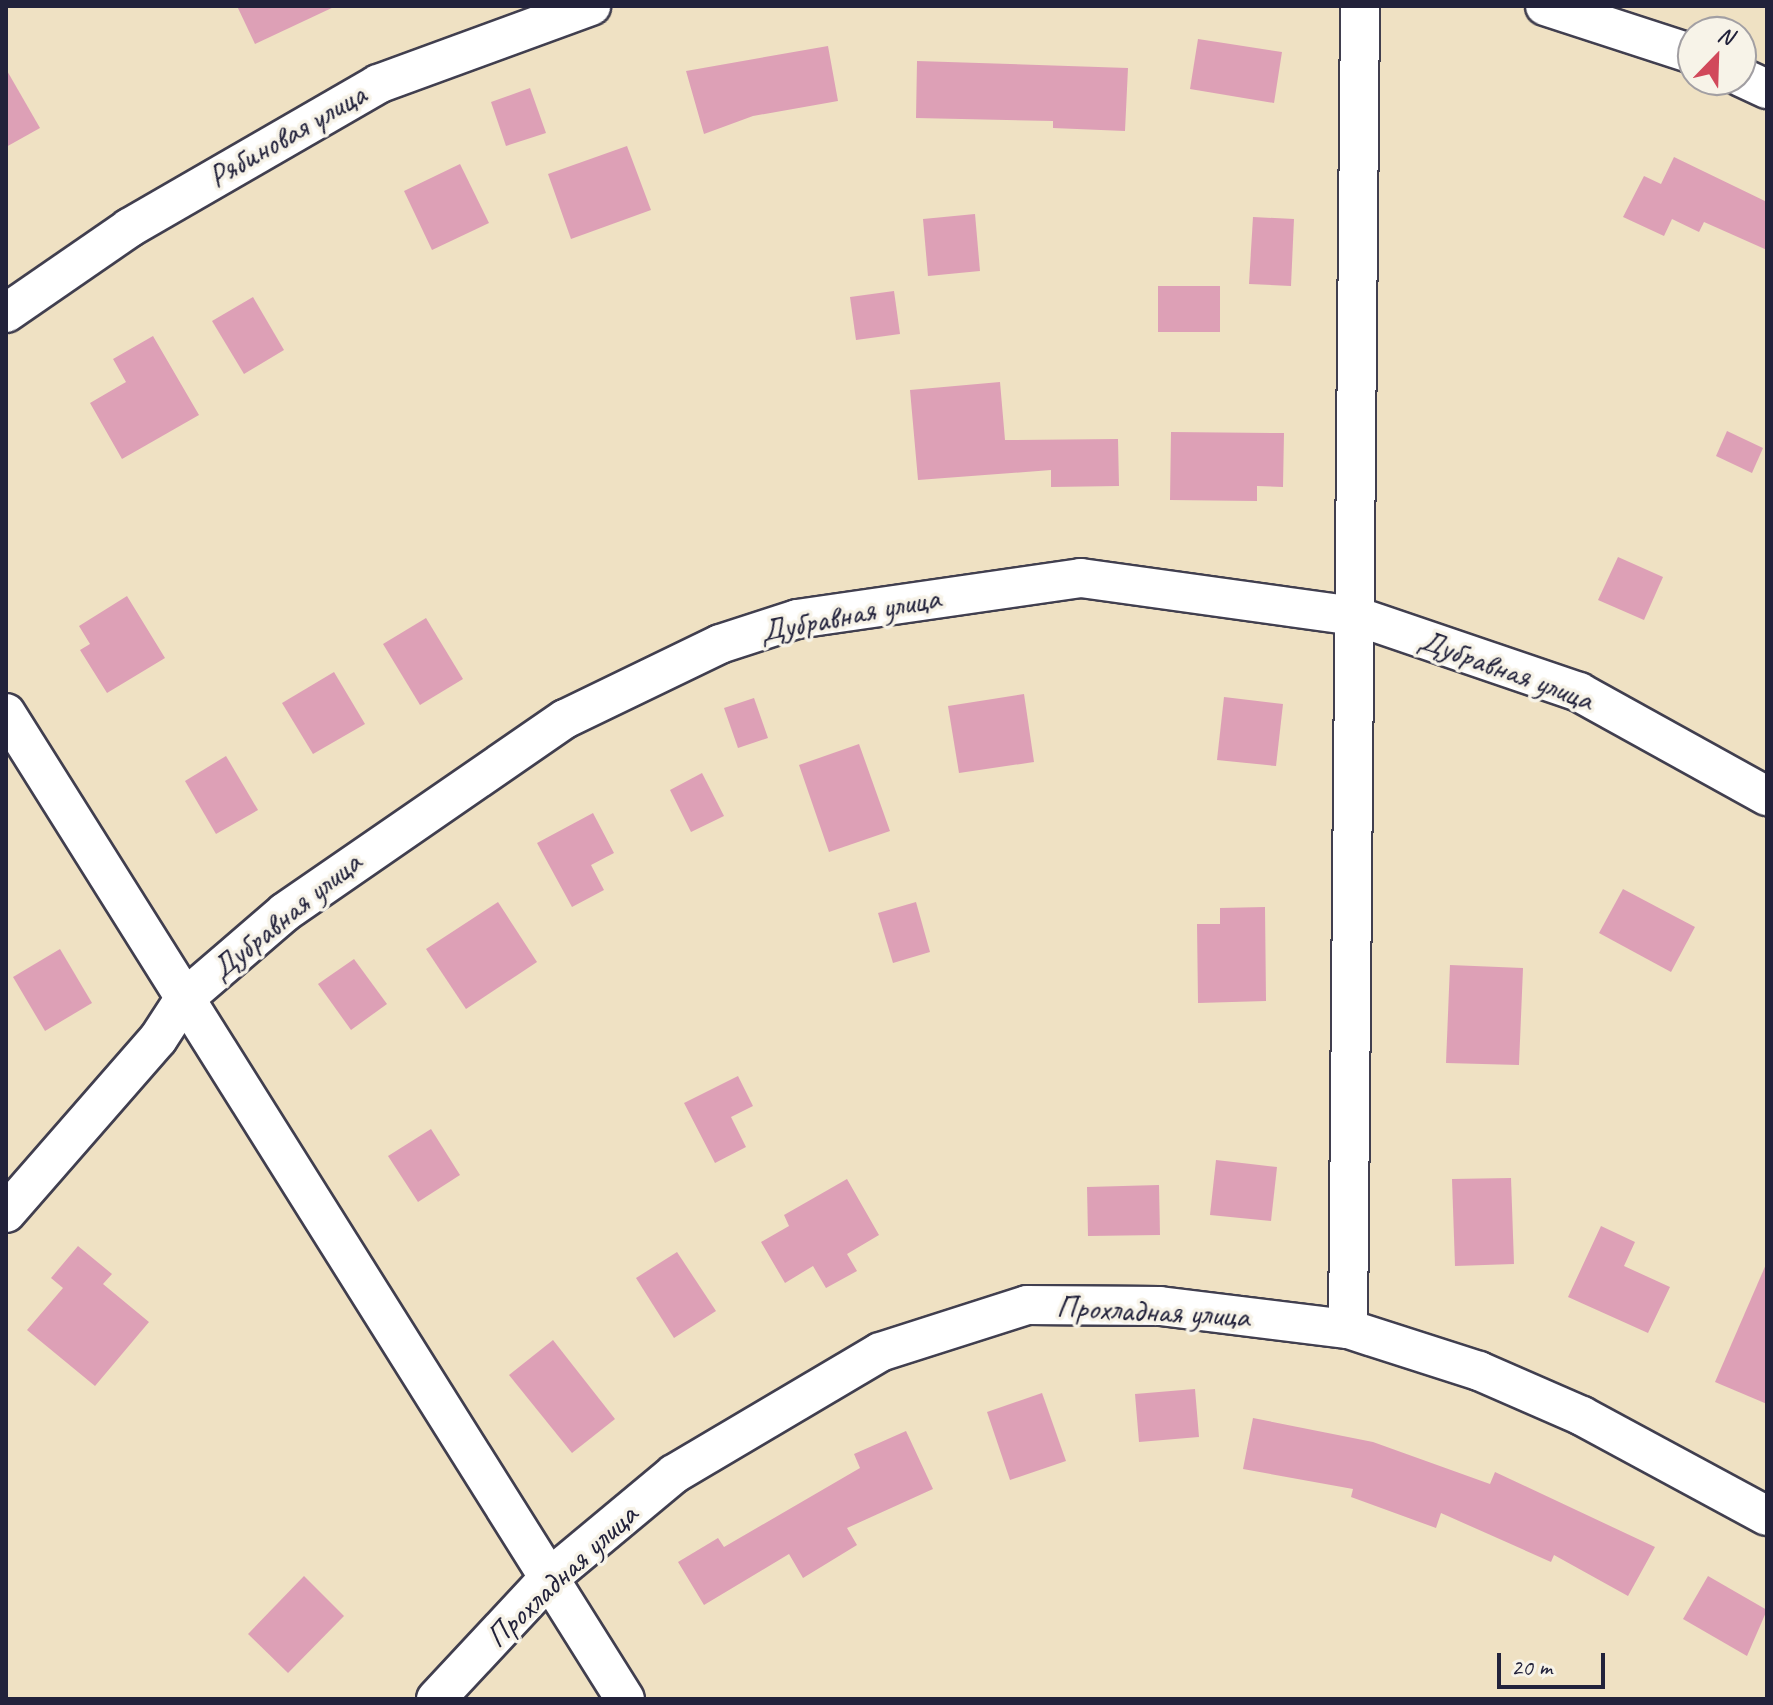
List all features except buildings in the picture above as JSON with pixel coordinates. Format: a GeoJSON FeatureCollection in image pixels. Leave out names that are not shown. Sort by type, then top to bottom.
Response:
{"type":"FeatureCollection","features":[{"type":"Feature","properties":{"kind":"street","name":"Рябиновая улица"},"geometry":{"type":"LineString","coordinates":[[6,313],[129,228],[378,84],[591,6]]}},
{"type":"Feature","properties":{"kind":"street"},"geometry":{"type":"LineString","coordinates":[[1348,1329],[1360,6]]}},
{"type":"Feature","properties":{"kind":"street"},"geometry":{"type":"LineString","coordinates":[[1545,6],[1677,49]]}},
{"type":"Feature","properties":{"kind":"street","name":"Дубравная улица"},"geometry":{"type":"LineString","coordinates":[[6,1213],[158,1039],[184,999],[285,912],[484,770],[565,719],[720,644],[887,602],[1081,578],[1356,616],[1579,692],[1767,796]]}},
{"type":"Feature","properties":{"kind":"street"},"geometry":{"type":"LineString","coordinates":[[6,713],[625,1699]]}},
{"type":"Feature","properties":{"kind":"street","name":"Прохладная улица"},"geometry":{"type":"LineString","coordinates":[[436,1699],[548,1579],[674,1474],[880,1352],[1027,1305],[1160,1306],[1348,1329],[1479,1371],[1582,1416],[1767,1516]]}}]}
